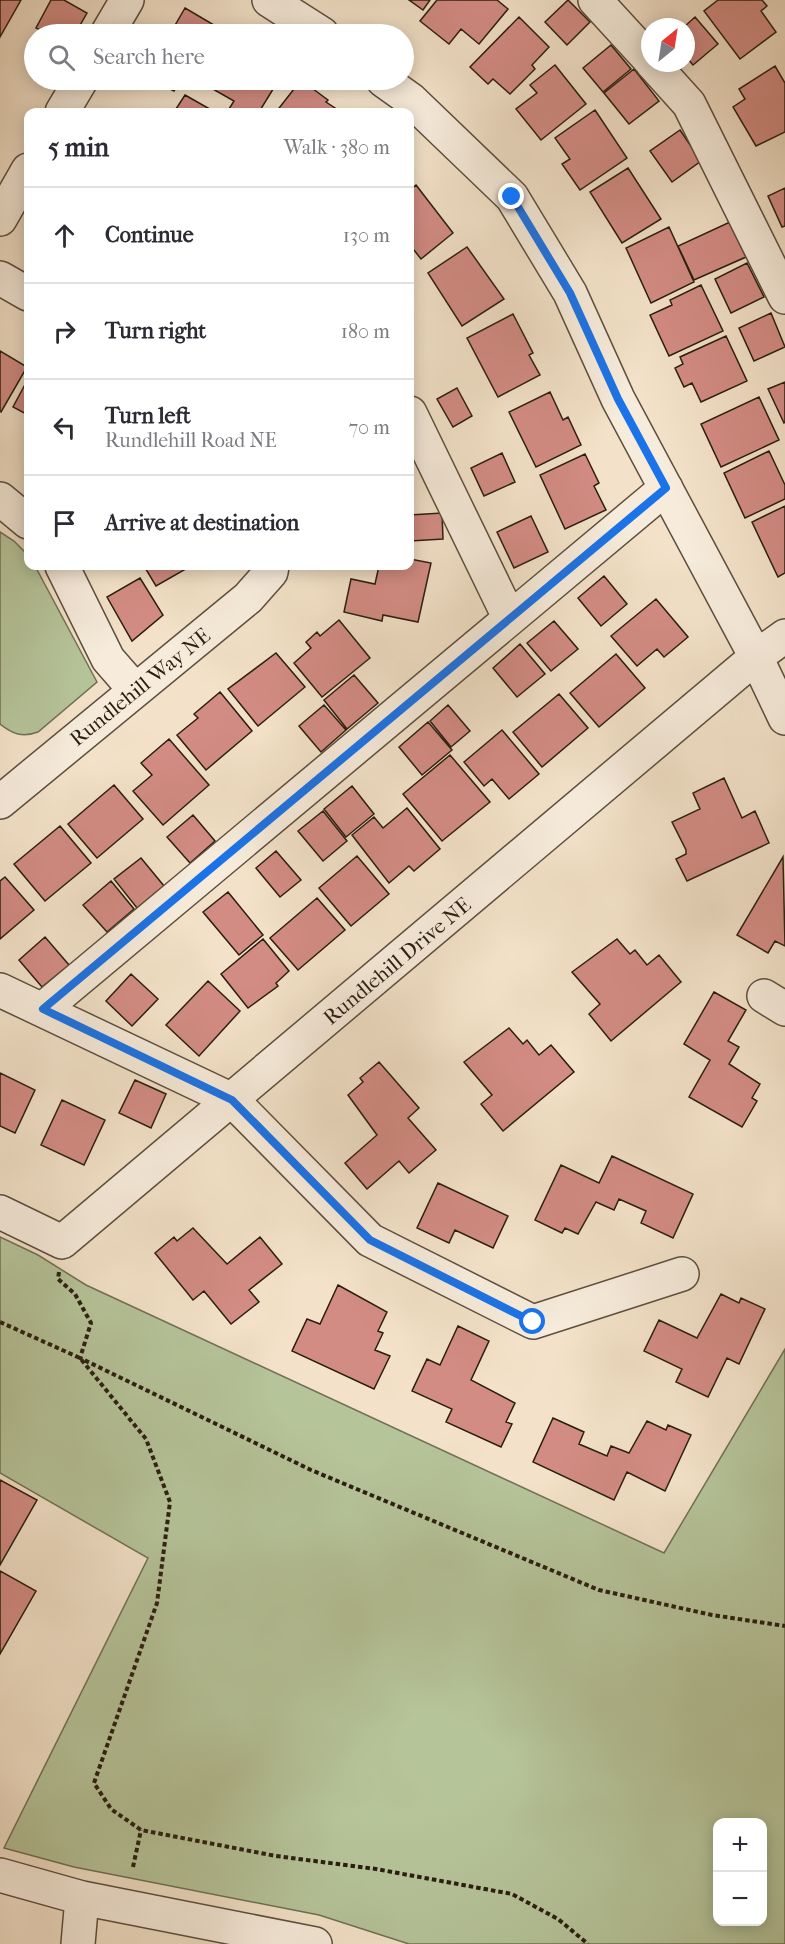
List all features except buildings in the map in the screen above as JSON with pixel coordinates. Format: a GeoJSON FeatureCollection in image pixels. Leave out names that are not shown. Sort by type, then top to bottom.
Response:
{"type":"FeatureCollection","features":[{"type":"Feature","properties":{"kind":"street"},"geometry":{"type":"LineString","coordinates":[[113,24],[127,0]]}},
{"type":"Feature","properties":{"kind":"street"},"geometry":{"type":"LineString","coordinates":[[269,0],[306,24]]}},
{"type":"Feature","properties":{"kind":"street"},"geometry":{"type":"LineString","coordinates":[[595,0],[641,51]]}},
{"type":"Feature","properties":{"kind":"street"},"geometry":{"type":"LineString","coordinates":[[660,72],[689,104],[785,297]]}},
{"type":"Feature","properties":{"kind":"street"},"geometry":{"type":"LineString","coordinates":[[66,108],[76,90]]}},
{"type":"Feature","properties":{"kind":"street"},"geometry":{"type":"LineString","coordinates":[[397,90],[411,100],[512,197],[570,293],[618,399],[756,657],[785,718]]}},
{"type":"Feature","properties":{"kind":"street"},"geometry":{"type":"LineString","coordinates":[[0,219],[24,177]]}},
{"type":"Feature","properties":{"kind":"street"},"geometry":{"type":"LineString","coordinates":[[0,278],[24,292]]}},
{"type":"Feature","properties":{"kind":"street"},"geometry":{"type":"LineString","coordinates":[[414,421],[509,617]]}},
{"type":"Feature","properties":{"kind":"street"},"geometry":{"type":"LineString","coordinates":[[43,1009],[666,488]]}},
{"type":"Feature","properties":{"kind":"street"},"geometry":{"type":"LineString","coordinates":[[0,499],[24,519]]}},
{"type":"Feature","properties":{"kind":"street"},"geometry":{"type":"LineString","coordinates":[[64,570],[108,659],[135,690]]}},
{"type":"Feature","properties":{"kind":"street","name":"Rundlehill Way NE"},"geometry":{"type":"LineString","coordinates":[[0,802],[248,598],[272,570]]}},
{"type":"Feature","properties":{"kind":"street","name":"Rundlehill Drive NE"},"geometry":{"type":"LineString","coordinates":[[62,1242],[756,657],[785,636]]}},
{"type":"Feature","properties":{"kind":"street"},"geometry":{"type":"LineString","coordinates":[[0,990],[232,1100],[370,1240],[533,1322],[682,1274]]}},
{"type":"Feature","properties":{"kind":"street"},"geometry":{"type":"LineString","coordinates":[[0,1212],[62,1242]]}},
{"type":"Feature","properties":{"kind":"street"},"geometry":{"type":"LineString","coordinates":[[0,1875],[82,1898],[315,1944]]}},
{"type":"Feature","properties":{"kind":"street"},"geometry":{"type":"LineString","coordinates":[[78,1944],[82,1898]]}},
{"type":"Feature","properties":{"kind":"path"},"geometry":{"type":"LineString","coordinates":[[62,1242],[58,1279],[75,1293],[91,1323],[80,1358]]}},
{"type":"Feature","properties":{"kind":"path"},"geometry":{"type":"LineString","coordinates":[[0,1322],[80,1358],[311,1470],[599,1590],[712,1615],[785,1626]]}},
{"type":"Feature","properties":{"kind":"path"},"geometry":{"type":"LineString","coordinates":[[80,1358],[146,1439],[170,1502],[157,1603],[94,1783],[111,1809],[141,1830],[276,1856],[376,1869],[512,1894],[558,1919],[588,1944]]}},
{"type":"Feature","properties":{"kind":"path"},"geometry":{"type":"LineString","coordinates":[[133,1867],[141,1830]]}},
{"type":"Feature","properties":{"kind":"green space"},"geometry":{"type":"Polygon","coordinates":[[[0,532],[24,551],[24,570],[37,570],[97,682],[38,732],[22,735],[0,724],[0,532]]]}},
{"type":"Feature","properties":{"kind":"green space"},"geometry":{"type":"Polygon","coordinates":[[[0,1237],[38,1255],[86,1285],[664,1553],[785,1349],[785,1944],[409,1944],[319,1915],[74,1867],[4,1848],[148,1558],[0,1473],[0,1237]]]}},
{"type":"Feature","properties":{"kind":"route"},"geometry":{"type":"LineString","coordinates":[[512,197],[570,293],[618,399],[666,488],[43,1009],[232,1100],[370,1240],[533,1322]]}}]}
